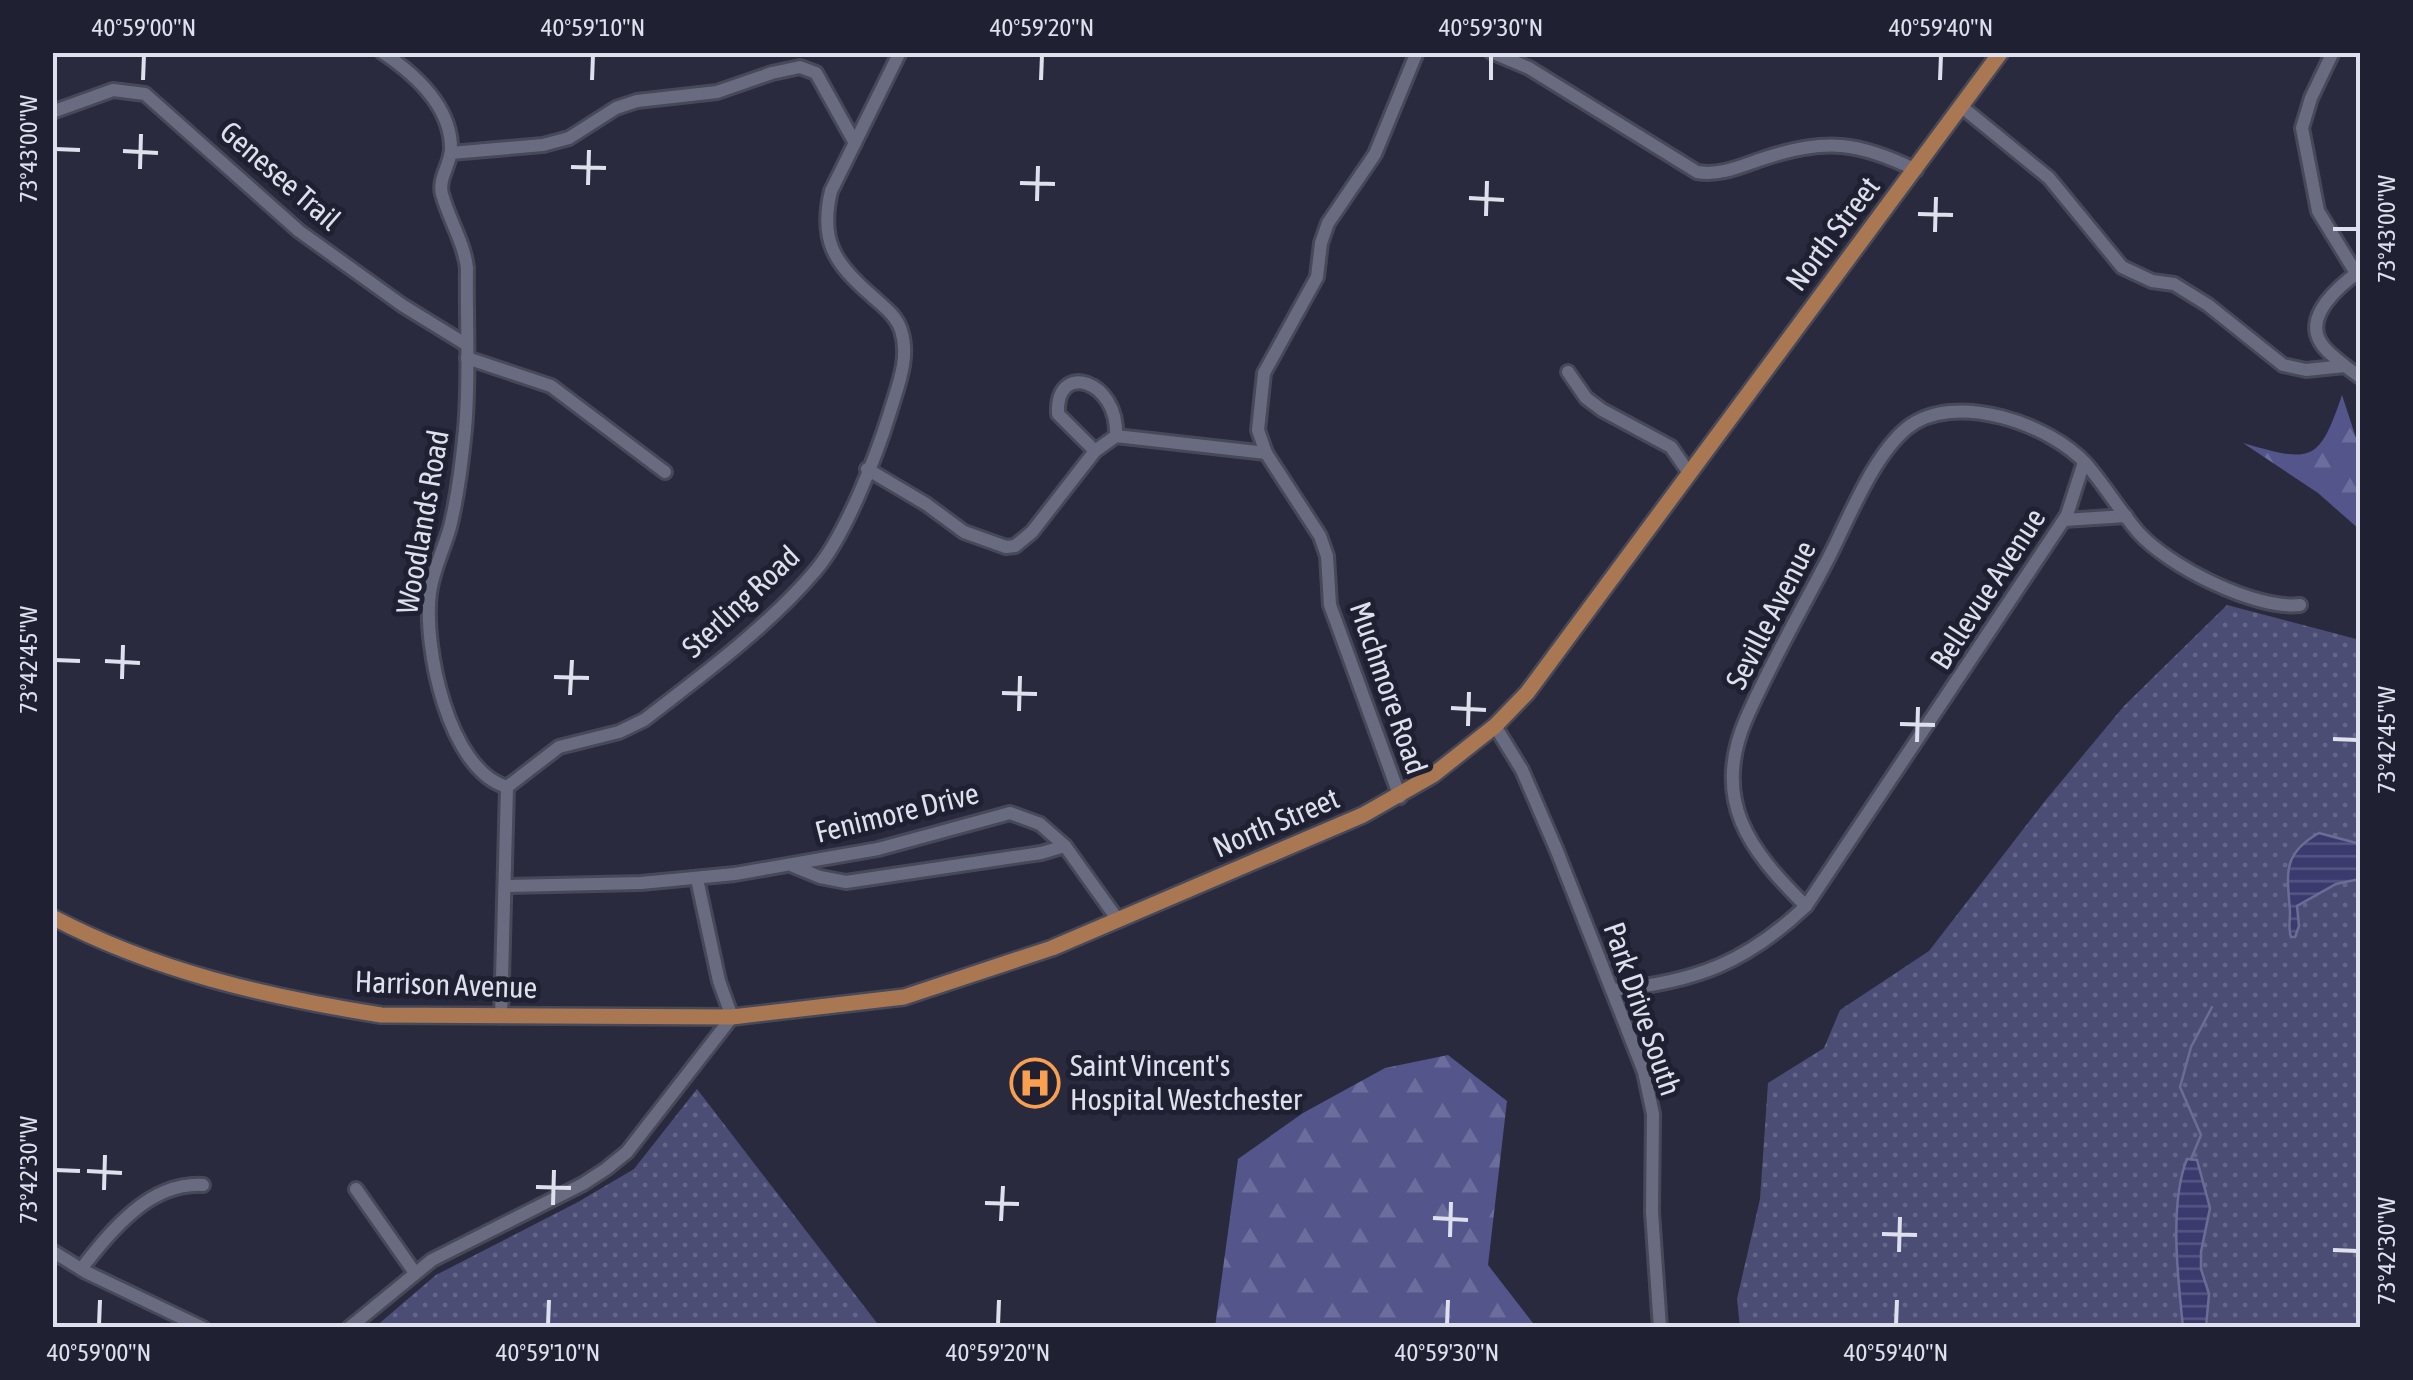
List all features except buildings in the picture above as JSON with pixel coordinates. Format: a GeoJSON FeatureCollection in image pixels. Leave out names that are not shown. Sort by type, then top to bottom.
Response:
{"type":"FeatureCollection","features":[{"type":"Feature","properties":{"kind":"main road","name":"North Street"},"geometry":{"type":"LineString","coordinates":[[732,1017],[904,998],[977,976],[1363,816],[1433,775],[1495,726],[1527,694],[2001,52]]}},
{"type":"Feature","properties":{"kind":"main road","name":"Harrison Avenue"},"geometry":{"type":"LineString","coordinates":[[52,917],[94,939],[166,967],[330,1007],[381,1015],[732,1017]]}},
{"type":"Feature","properties":{"kind":"street","name":"Woodlands Road"},"geometry":{"type":"LineString","coordinates":[[382,52],[418,80],[438,104],[449,130],[451,153],[441,190],[465,254],[467,351],[461,458],[449,531],[430,595],[430,644],[452,726],[483,774],[508,787]]}},
{"type":"Feature","properties":{"kind":"street","name":"Sterling Road"},"geometry":{"type":"LineString","coordinates":[[508,787],[559,747],[619,732],[644,720],[778,610],[818,568],[840,531],[884,432],[902,373],[904,346],[895,318],[843,271],[830,242],[826,212],[900,52]]}},
{"type":"Feature","properties":{"kind":"street","name":"Muchmore Road"},"geometry":{"type":"LineString","coordinates":[[1400,796],[1330,605],[1327,556],[1320,536],[1266,453],[1258,430],[1264,373],[1317,278],[1321,243],[1328,224],[1375,154],[1417,52]]}},
{"type":"Feature","properties":{"kind":"street"},"geometry":{"type":"LineString","coordinates":[[1491,52],[1517,57],[1697,172],[1716,175],[1780,153],[1852,145],[1880,152],[1916,170]]}},
{"type":"Feature","properties":{"kind":"street"},"geometry":{"type":"LineString","coordinates":[[2333,52],[2302,128],[2318,211],[2358,272],[2319,312],[2315,325],[2317,342],[2360,377]]}},
{"type":"Feature","properties":{"kind":"street"},"geometry":{"type":"LineString","coordinates":[[451,153],[543,146],[569,138],[616,108],[637,101],[717,92],[800,67],[816,73],[855,143]]}},
{"type":"Feature","properties":{"kind":"street","name":"Genesee Trail"},"geometry":{"type":"LineString","coordinates":[[52,112],[114,90],[145,94],[299,230],[467,351]]}},
{"type":"Feature","properties":{"kind":"street"},"geometry":{"type":"LineString","coordinates":[[1962,107],[2049,178],[2122,267],[2186,291],[2283,366],[2306,370],[2345,366]]}},
{"type":"Feature","properties":{"kind":"street"},"geometry":{"type":"LineString","coordinates":[[467,351],[551,386],[664,472]]}},
{"type":"Feature","properties":{"kind":"street"},"geometry":{"type":"LineString","coordinates":[[1568,372],[1586,398],[1602,410],[1671,446],[1690,473]]}},
{"type":"Feature","properties":{"kind":"street"},"geometry":{"type":"LineString","coordinates":[[1096,451],[1058,414],[1064,387],[1079,382],[1099,390],[1114,410],[1116,436]]}},
{"type":"Feature","properties":{"kind":"street","name":"Seville Avenue"},"geometry":{"type":"LineString","coordinates":[[1806,906],[1757,854],[1745,832],[1732,785],[1733,749],[1754,701],[1890,444],[1911,424],[1932,416],[1990,412],[2051,438],[2084,462]]}},
{"type":"Feature","properties":{"kind":"street"},"geometry":{"type":"LineString","coordinates":[[867,469],[964,532],[1006,547],[1016,546],[1032,532],[1096,451],[1116,436],[1266,453]]}},
{"type":"Feature","properties":{"kind":"street"},"geometry":{"type":"LineString","coordinates":[[2084,462],[2139,533],[2168,556],[2232,591],[2276,606],[2300,606]]}},
{"type":"Feature","properties":{"kind":"street","name":"Bellevue Avenue"},"geometry":{"type":"LineString","coordinates":[[1613,990],[1667,985],[1725,963],[1760,945],[1806,906],[2064,520],[2084,462]]}},
{"type":"Feature","properties":{"kind":"street"},"geometry":{"type":"LineString","coordinates":[[2064,520],[2126,516]]}},
{"type":"Feature","properties":{"kind":"street","name":"Park Drive South"},"geometry":{"type":"LineString","coordinates":[[1495,726],[1522,770],[1644,1072],[1653,1114],[1652,1212],[1660,1328]]}},
{"type":"Feature","properties":{"kind":"street"},"geometry":{"type":"LineString","coordinates":[[501,1017],[508,787]]}},
{"type":"Feature","properties":{"kind":"street","name":"Fenimore Drive"},"geometry":{"type":"LineString","coordinates":[[506,886],[697,879],[878,849],[1010,813],[1040,824],[1065,846],[1118,920]]}},
{"type":"Feature","properties":{"kind":"street","name":"Fenimore Drive"},"geometry":{"type":"LineString","coordinates":[[791,864],[820,877],[846,882],[1041,853],[1065,846]]}},
{"type":"Feature","properties":{"kind":"street"},"geometry":{"type":"LineString","coordinates":[[349,1328],[432,1260],[584,1184],[628,1152],[732,1017],[719,982],[697,879]]}},
{"type":"Feature","properties":{"kind":"street"},"geometry":{"type":"LineString","coordinates":[[81,1270],[114,1230],[147,1201],[173,1188],[203,1185]]}},
{"type":"Feature","properties":{"kind":"street"},"geometry":{"type":"LineString","coordinates":[[356,1189],[415,1274]]}},
{"type":"Feature","properties":{"kind":"street"},"geometry":{"type":"LineString","coordinates":[[52,1251],[81,1270],[199,1327]]}},
{"type":"Feature","properties":{"kind":"shaded area"},"geometry":{"type":"Polygon","coordinates":[[[2227,605],[2360,640],[2360,1327],[1740,1328],[1737,1299],[1760,1199],[1768,1083],[1824,1048],[1840,1010],[1929,951],[2124,706],[2227,605]]]}},
{"type":"Feature","properties":{"kind":"shaded area"},"geometry":{"type":"Polygon","coordinates":[[[2319,833],[2360,844],[2360,879],[2336,884],[2297,906],[2299,926],[2295,937],[2291,937],[2289,867],[2298,850],[2319,833]]]}},
{"type":"Feature","properties":{"kind":"shaded area"},"geometry":{"type":"Polygon","coordinates":[[[697,1089],[880,1327],[375,1327],[436,1275],[634,1169],[697,1089]]]}},
{"type":"Feature","properties":{"kind":"shaded area"},"geometry":{"type":"Polygon","coordinates":[[[2187,1159],[2197,1160],[2210,1208],[2201,1252],[2201,1269],[2209,1294],[2206,1327],[2183,1327],[2177,1219],[2187,1159]]]}},
{"type":"Feature","properties":{"kind":"green space"},"geometry":{"type":"Polygon","coordinates":[[[2342,395],[2360,450],[2360,530],[2318,493],[2243,443],[2284,453],[2310,452],[2327,434],[2342,395]]]}},
{"type":"Feature","properties":{"kind":"green space"},"geometry":{"type":"Polygon","coordinates":[[[1448,1055],[1507,1101],[1488,1265],[1536,1327],[1215,1327],[1238,1159],[1303,1113],[1385,1068],[1448,1055]]]}},
{"type":"Feature","properties":{"kind":"waterway"},"geometry":{"type":"LineString","coordinates":[[2191,1159],[2201,1135],[2180,1087],[2191,1047],[2212,1007]]}},
{"type":"Feature","properties":{"kind":"place","name":"Saint Vincent's Hospital Westchester"},"geometry":{"type":"Point","coordinates":[1035,1083]}}]}
